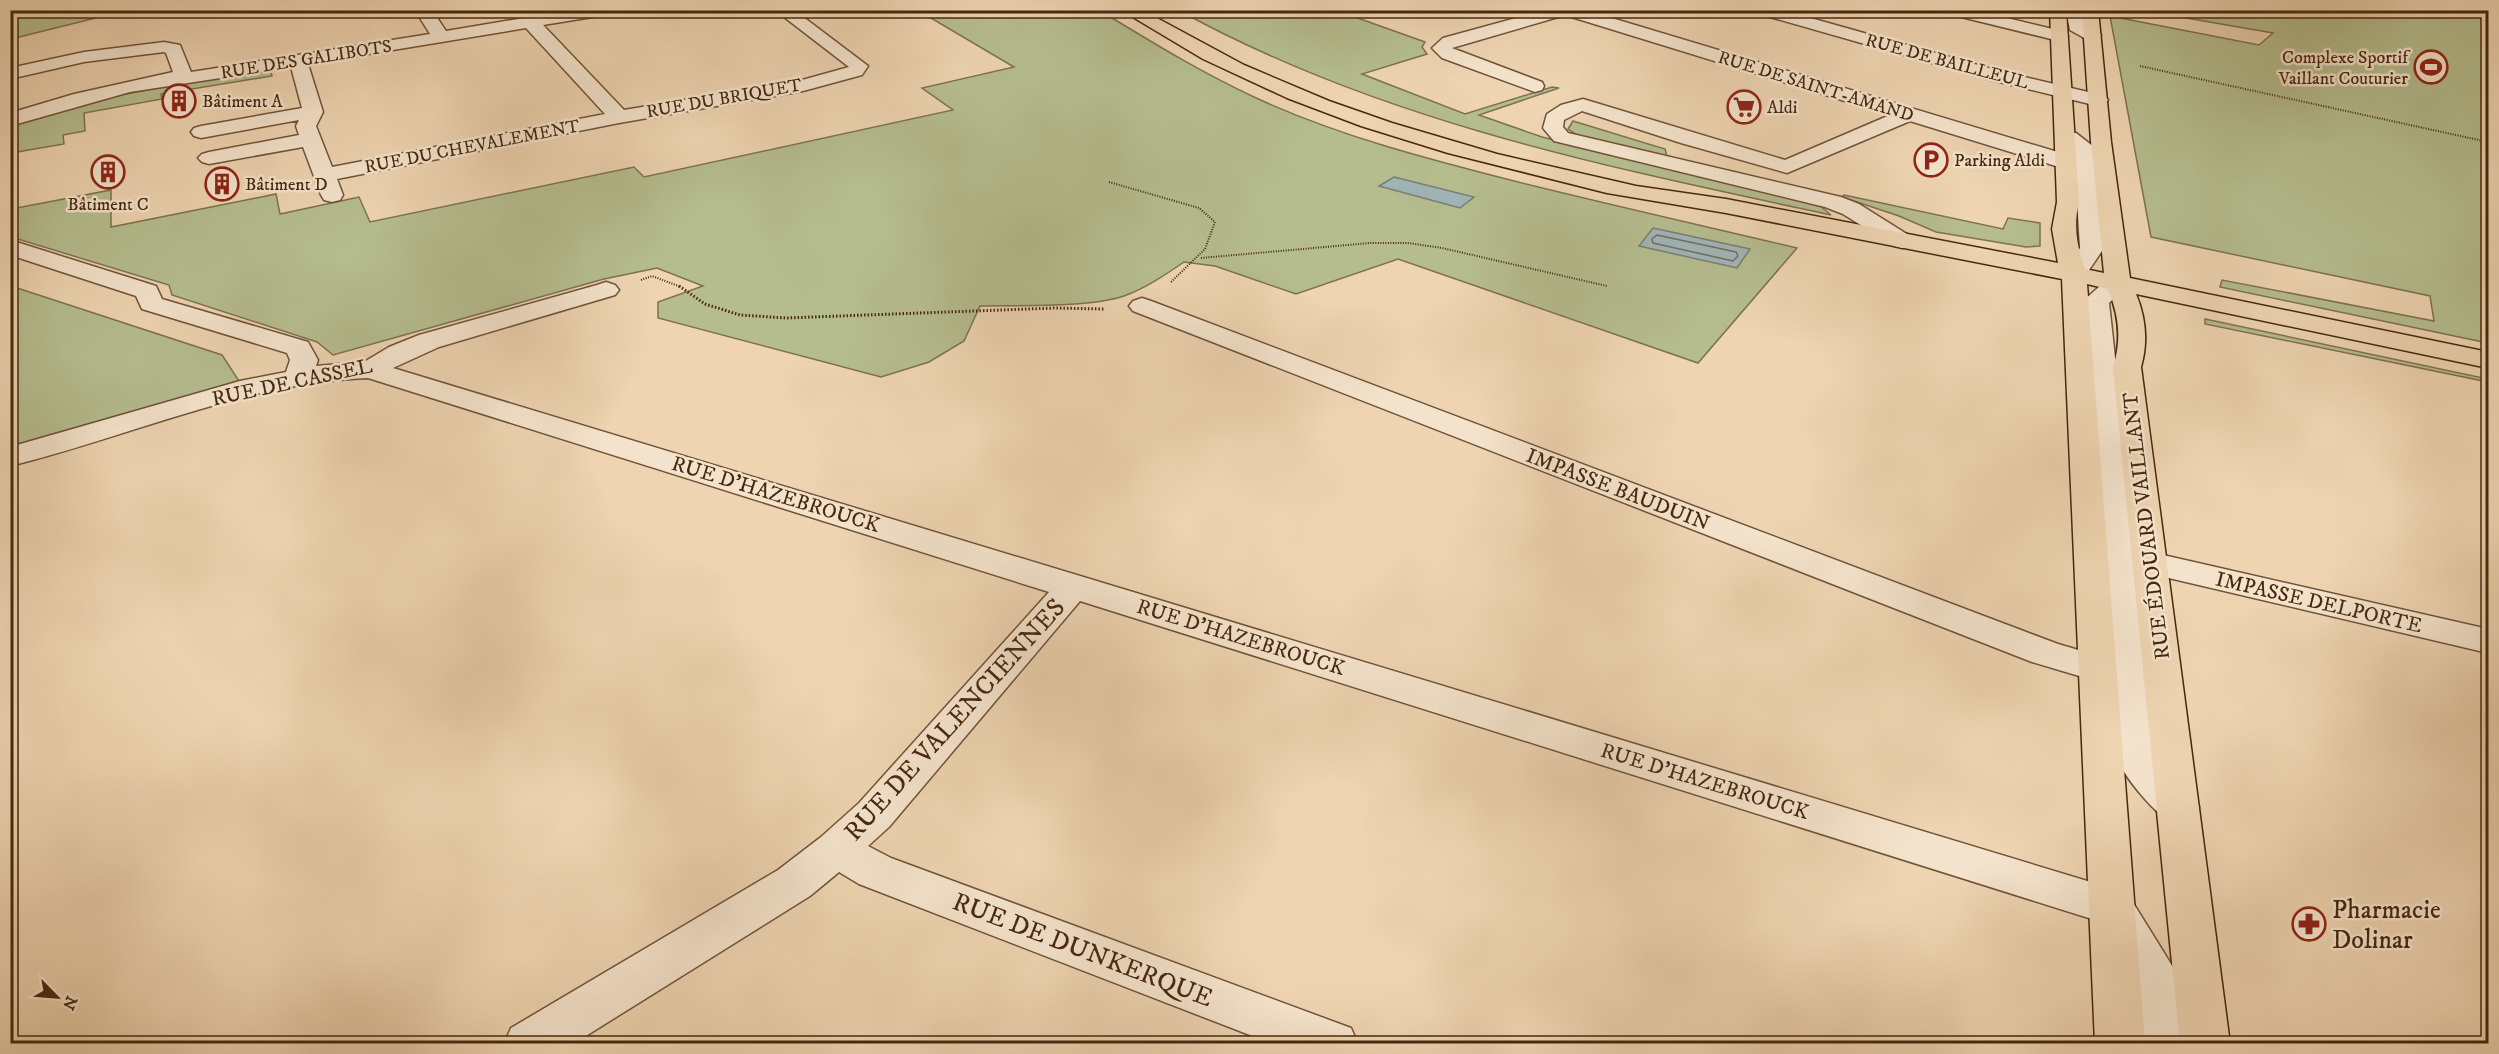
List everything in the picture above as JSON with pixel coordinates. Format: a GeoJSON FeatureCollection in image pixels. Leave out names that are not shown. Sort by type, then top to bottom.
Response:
{"type":"FeatureCollection","features":[{"type":"Feature","properties":{"kind":"main road"},"geometry":{"type":"LineString","coordinates":[[1129,10],[1218,59],[1282,89],[1361,120],[1432,142],[1596,186],[1672,201],[1726,206],[2074,274],[2488,360]]}},
{"type":"Feature","properties":{"kind":"main road"},"geometry":{"type":"LineString","coordinates":[[1158,10],[1244,56],[1308,85],[1376,109],[1452,134],[1529,155],[1688,192],[1726,206]]}},
{"type":"Feature","properties":{"kind":"main road"},"geometry":{"type":"LineString","coordinates":[[2058,10],[2068,201],[2062,218],[2063,243],[2074,274],[2120,1044]]}},
{"type":"Feature","properties":{"kind":"main road","name":"RUE ÉDOUARD VAILLANT"},"geometry":{"type":"LineString","coordinates":[[2090,10],[2118,283],[2129,308],[2133,346],[2127,367],[2205,1044]]}},
{"type":"Feature","properties":{"kind":"street"},"geometry":{"type":"LineString","coordinates":[[423,10],[441,37]]}},
{"type":"Feature","properties":{"kind":"street","name":"RUE DES GALIBOTS"},"geometry":{"type":"LineString","coordinates":[[10,120],[95,95],[178,78],[204,76],[605,10]]}},
{"type":"Feature","properties":{"kind":"street","name":"RUE DU BRIQUET"},"geometry":{"type":"LineString","coordinates":[[531,23],[619,117],[803,85],[856,72],[859,66],[783,10]]}},
{"type":"Feature","properties":{"kind":"street"},"geometry":{"type":"LineString","coordinates":[[1535,86],[1448,54],[1441,48],[1449,42],[1566,10]]}},
{"type":"Feature","properties":{"kind":"street","name":"RUE DE SAINT-AMAND"},"geometry":{"type":"LineString","coordinates":[[1566,10],[2067,162]]}},
{"type":"Feature","properties":{"kind":"street","name":"RUE DE BAILLEUL"},"geometry":{"type":"LineString","coordinates":[[1762,10],[2098,100]]}},
{"type":"Feature","properties":{"kind":"street"},"geometry":{"type":"LineString","coordinates":[[1951,10],[2059,36]]}},
{"type":"Feature","properties":{"kind":"street"},"geometry":{"type":"LineString","coordinates":[[2074,10],[2076,26],[2092,35]]}},
{"type":"Feature","properties":{"kind":"street"},"geometry":{"type":"LineString","coordinates":[[10,74],[84,57],[164,47],[174,49],[182,72],[178,78]]}},
{"type":"Feature","properties":{"kind":"street"},"geometry":{"type":"LineString","coordinates":[[298,61],[313,112],[306,126],[333,196]]}},
{"type":"Feature","properties":{"kind":"street"},"geometry":{"type":"LineString","coordinates":[[1902,241],[1851,209],[1833,202],[1561,137],[1553,128],[1554,118],[1568,109],[1583,105],[1688,139],[1787,167],[1908,114]]}},
{"type":"Feature","properties":{"kind":"street"},"geometry":{"type":"LineString","coordinates":[[201,132],[313,112]]}},
{"type":"Feature","properties":{"kind":"street","name":"RUE DU CHEVALEMENT"},"geometry":{"type":"LineString","coordinates":[[324,175],[619,117]]}},
{"type":"Feature","properties":{"kind":"street"},"geometry":{"type":"LineString","coordinates":[[2065,135],[2084,147],[2092,248],[2074,274]]}},
{"type":"Feature","properties":{"kind":"street"},"geometry":{"type":"LineString","coordinates":[[209,158],[311,139]]}},
{"type":"Feature","properties":{"kind":"street"},"geometry":{"type":"LineString","coordinates":[[1687,168],[1677,154],[1680,145],[1688,139]]}},
{"type":"Feature","properties":{"kind":"street"},"geometry":{"type":"LineString","coordinates":[[10,247],[147,291],[151,304],[298,348],[304,360],[298,376]]}},
{"type":"Feature","properties":{"kind":"street"},"geometry":{"type":"LineString","coordinates":[[2118,283],[2096,301],[2140,765],[2178,807]]}},
{"type":"Feature","properties":{"kind":"street","name":"RUE DE CASSEL"},"geometry":{"type":"LineString","coordinates":[[10,457],[250,387],[332,371],[370,370],[399,352],[429,341],[606,290]]}},
{"type":"Feature","properties":{"kind":"street","name":"IMPASSE BAUDUIN"},"geometry":{"type":"LineString","coordinates":[[1142,306],[2045,653],[2096,668]]}},
{"type":"Feature","properties":{"kind":"street","name":"RUE D'HAZEBROUCK"},"geometry":{"type":"LineString","coordinates":[[370,370],[2111,906]]}},
{"type":"Feature","properties":{"kind":"street","name":"IMPASSE DELPORTE"},"geometry":{"type":"LineString","coordinates":[[2150,563],[2488,641]]}},
{"type":"Feature","properties":{"kind":"street","name":"RUE DE VALENCIENNES"},"geometry":{"type":"LineString","coordinates":[[528,1044],[794,883],[836,849],[874,815],[1074,586]]}},
{"type":"Feature","properties":{"kind":"street","name":"RUE DE DUNKERQUE"},"geometry":{"type":"LineString","coordinates":[[836,849],[875,871],[1333,1044]]}},
{"type":"Feature","properties":{"kind":"street"},"geometry":{"type":"LineString","coordinates":[[2111,906],[2160,986],[2165,1044]]}},
{"type":"Feature","properties":{"kind":"path"},"geometry":{"type":"LineString","coordinates":[[2140,66],[2488,142]]}},
{"type":"Feature","properties":{"kind":"path"},"geometry":{"type":"LineString","coordinates":[[606,290],[652,276],[679,286],[705,304],[740,315],[786,318],[1055,308],[1109,309],[1142,306],[1200,258],[1213,237],[1215,222],[1199,208],[1109,182]]}},
{"type":"Feature","properties":{"kind":"path"},"geometry":{"type":"LineString","coordinates":[[1200,258],[1370,243],[1408,243],[1442,248],[1607,286]]}},
{"type":"Feature","properties":{"kind":"green space"},"geometry":{"type":"Polygon","coordinates":[[[1099,10],[1214,77],[1318,124],[1417,155],[1518,182],[1797,248],[1698,363],[1398,259],[1296,294],[1215,266],[1184,262],[1140,289],[1109,300],[1054,305],[980,306],[964,341],[929,362],[881,377],[658,318],[658,302],[703,286],[657,268],[604,279],[333,355],[317,342],[172,295],[169,285],[11,237],[11,209],[111,190],[111,227],[276,194],[280,214],[359,197],[370,222],[634,167],[644,177],[953,110],[922,88],[1014,67],[919,11],[1099,10]]]}},
{"type":"Feature","properties":{"kind":"green space"},"geometry":{"type":"Polygon","coordinates":[[[124,11],[11,39],[11,12],[124,11]]]}},
{"type":"Feature","properties":{"kind":"green space"},"geometry":{"type":"Polygon","coordinates":[[[1180,11],[1338,11],[1425,42],[1422,47],[1427,54],[1362,74],[1465,114],[1552,87],[1559,88],[1479,115],[1542,137],[1819,205],[1831,215],[1580,159],[1416,112],[1336,83],[1257,50],[1180,11]]]}},
{"type":"Feature","properties":{"kind":"green space"},"geometry":{"type":"Polygon","coordinates":[[[2146,11],[2488,11],[2488,343],[2220,287],[2222,280],[2434,321],[2430,296],[2151,237],[2110,16],[2259,45],[2273,33],[2146,11]]]}},
{"type":"Feature","properties":{"kind":"green space"},"geometry":{"type":"Polygon","coordinates":[[[257,72],[271,72],[272,76],[161,94],[162,99],[84,113],[85,131],[63,135],[64,144],[11,153],[11,127],[41,116],[101,99],[257,72]]]}},
{"type":"Feature","properties":{"kind":"green space"},"geometry":{"type":"Polygon","coordinates":[[[1573,121],[1665,149],[1668,160],[1583,139],[1568,129],[1573,121]]]}},
{"type":"Feature","properties":{"kind":"green space"},"geometry":{"type":"Polygon","coordinates":[[[1844,195],[2003,229],[2008,218],[2040,223],[2040,246],[2026,247],[1936,232],[1899,216],[1842,197],[1844,195]]]}},
{"type":"Feature","properties":{"kind":"green space"},"geometry":{"type":"Polygon","coordinates":[[[11,286],[222,355],[239,381],[11,446],[11,286]]]}},
{"type":"Feature","properties":{"kind":"green space"},"geometry":{"type":"Polygon","coordinates":[[[2205,319],[2488,379],[2488,382],[2205,324],[2205,319]]]}},
{"type":"Feature","properties":{"kind":"water"},"geometry":{"type":"Polygon","coordinates":[[[1394,177],[1474,197],[1460,208],[1379,186],[1394,177]]]}},
{"type":"Feature","properties":{"kind":"water"},"geometry":{"type":"Polygon","coordinates":[[[1653,228],[1750,249],[1737,268],[1639,246],[1653,228]]]}},
{"type":"Feature","properties":{"kind":"place","name":"Complexe Sportif Vaillant Couturier"},"geometry":{"type":"Point","coordinates":[2431,67]}},
{"type":"Feature","properties":{"kind":"place","name":"Bâtiment A"},"geometry":{"type":"Point","coordinates":[179,101]}},
{"type":"Feature","properties":{"kind":"place","name":"Aldi"},"geometry":{"type":"Point","coordinates":[1744,107]}},
{"type":"Feature","properties":{"kind":"place","name":"Parking Aldi"},"geometry":{"type":"Point","coordinates":[1931,160]}},
{"type":"Feature","properties":{"kind":"place","name":"Bâtiment C"},"geometry":{"type":"Point","coordinates":[108,172]}},
{"type":"Feature","properties":{"kind":"place","name":"Bâtiment D"},"geometry":{"type":"Point","coordinates":[222,184]}},
{"type":"Feature","properties":{"kind":"place","name":"Pharmacie Dolinar"},"geometry":{"type":"Point","coordinates":[2309,924]}}]}
